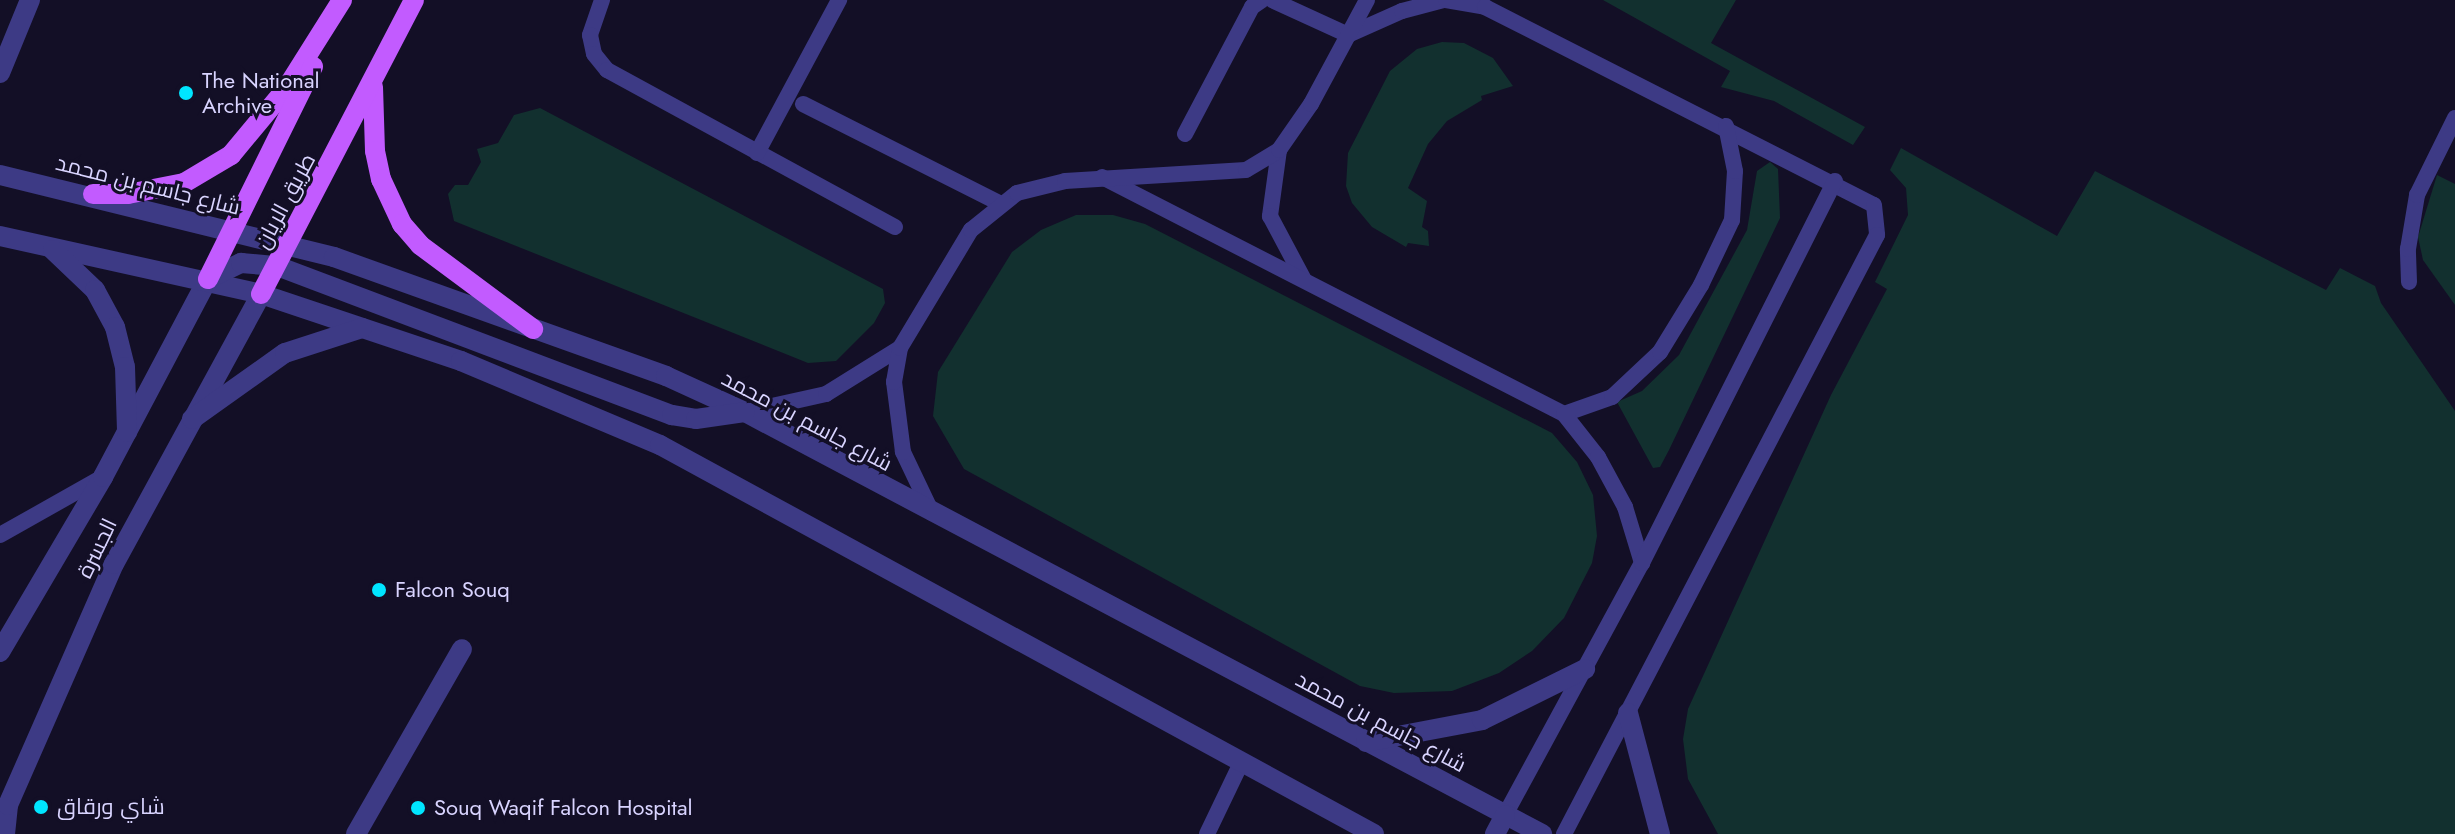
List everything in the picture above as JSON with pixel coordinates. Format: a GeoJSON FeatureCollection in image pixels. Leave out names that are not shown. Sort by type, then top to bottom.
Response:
{"type":"FeatureCollection","features":[{"type":"Feature","properties":{"kind":"main road"},"geometry":{"type":"LineString","coordinates":[[93,194],[128,194],[184,183],[231,155],[286,89],[344,0]]}},
{"type":"Feature","properties":{"kind":"main road","name":"طريق الريان"},"geometry":{"type":"LineString","coordinates":[[208,279],[344,0]]}},
{"type":"Feature","properties":{"kind":"main road","name":"طريق الريان"},"geometry":{"type":"LineString","coordinates":[[261,294],[414,0]]}},
{"type":"Feature","properties":{"kind":"main road"},"geometry":{"type":"LineString","coordinates":[[373,83],[375,151],[381,179],[402,224],[420,245],[533,329]]}},
{"type":"Feature","properties":{"kind":"street"},"geometry":{"type":"LineString","coordinates":[[0,73],[30,0]]}},
{"type":"Feature","properties":{"kind":"street","name":"شارع جاسم بن محمد"},"geometry":{"type":"LineString","coordinates":[[0,175],[93,194],[288,246],[608,352],[745,412],[934,515],[1542,834]]}},
{"type":"Feature","properties":{"kind":"street"},"geometry":{"type":"LineString","coordinates":[[0,236],[208,279],[261,294],[363,327],[518,384],[708,467],[1374,834]]}},
{"type":"Feature","properties":{"kind":"street"},"geometry":{"type":"LineString","coordinates":[[50,247],[82,274],[115,327],[125,367],[127,432]]}},
{"type":"Feature","properties":{"kind":"street"},"geometry":{"type":"LineString","coordinates":[[208,279],[241,263],[277,266],[672,415],[696,419],[745,412]]}},
{"type":"Feature","properties":{"kind":"street","name":"الجسرة"},"geometry":{"type":"LineString","coordinates":[[0,652],[103,477],[208,279]]}},
{"type":"Feature","properties":{"kind":"street","name":"الجسرة"},"geometry":{"type":"LineString","coordinates":[[5,834],[8,805],[101,592],[261,294]]}},
{"type":"Feature","properties":{"kind":"street"},"geometry":{"type":"LineString","coordinates":[[192,419],[285,353],[363,327]]}},
{"type":"Feature","properties":{"kind":"street"},"geometry":{"type":"LineString","coordinates":[[356,834],[462,649]]}},
{"type":"Feature","properties":{"kind":"street"},"geometry":{"type":"LineString","coordinates":[[1366,742],[1482,720],[1585,669]]}},
{"type":"Feature","properties":{"kind":"street"},"geometry":{"type":"LineString","coordinates":[[1628,713],[1660,834]]}},
{"type":"Feature","properties":{"kind":"street"},"geometry":{"type":"LineString","coordinates":[[1311,802],[1345,834]]}},
{"type":"Feature","properties":{"kind":"street"},"geometry":{"type":"LineString","coordinates":[[1495,834],[1505,815]]}},
{"type":"Feature","properties":{"kind":"lane"},"geometry":{"type":"LineString","coordinates":[[602,0],[590,35],[594,54],[607,70],[895,227]]}},
{"type":"Feature","properties":{"kind":"lane"},"geometry":{"type":"LineString","coordinates":[[757,153],[839,0]]}},
{"type":"Feature","properties":{"kind":"lane"},"geometry":{"type":"LineString","coordinates":[[1185,134],[1252,7],[1262,0]]}},
{"type":"Feature","properties":{"kind":"lane"},"geometry":{"type":"LineString","coordinates":[[1272,0],[1348,35],[1402,11],[1445,0],[1482,3],[1835,181],[1874,205],[1877,235],[1564,834]]}},
{"type":"Feature","properties":{"kind":"lane"},"geometry":{"type":"LineString","coordinates":[[1304,280],[1270,216],[1279,150],[1367,0]]}},
{"type":"Feature","properties":{"kind":"lane"},"geometry":{"type":"LineString","coordinates":[[803,104],[999,203]]}},
{"type":"Feature","properties":{"kind":"lane"},"geometry":{"type":"LineString","coordinates":[[2409,282],[2408,249],[2417,195],[2455,118]]}},
{"type":"Feature","properties":{"kind":"lane"},"geometry":{"type":"LineString","coordinates":[[1564,414],[1612,397],[1660,352],[1701,285],[1732,220],[1735,171],[1726,126]]}},
{"type":"Feature","properties":{"kind":"lane"},"geometry":{"type":"LineString","coordinates":[[934,515],[903,452],[893,398],[900,348],[956,252],[999,203],[1017,193],[1102,177],[1246,170],[1279,150]]}},
{"type":"Feature","properties":{"kind":"lane"},"geometry":{"type":"LineString","coordinates":[[1102,177],[1564,414],[1598,457],[1625,507],[1642,563]]}},
{"type":"Feature","properties":{"kind":"lane"},"geometry":{"type":"LineString","coordinates":[[1505,815],[1642,563],[1835,181]]}},
{"type":"Feature","properties":{"kind":"lane"},"geometry":{"type":"LineString","coordinates":[[745,412],[826,394],[900,348]]}},
{"type":"Feature","properties":{"kind":"lane"},"geometry":{"type":"LineString","coordinates":[[0,535],[103,477]]}},
{"type":"Feature","properties":{"kind":"lane"},"geometry":{"type":"LineString","coordinates":[[1207,834],[1242,761]]}},
{"type":"Feature","properties":{"kind":"green space"},"geometry":{"type":"Polygon","coordinates":[[[1603,0],[1736,0],[1711,43],[1865,127],[1853,145],[1774,101],[1721,87],[1730,71],[1603,0]]]}},
{"type":"Feature","properties":{"kind":"green space"},"geometry":{"type":"Polygon","coordinates":[[[1442,42],[1464,43],[1493,58],[1513,86],[1481,96],[1482,100],[1447,121],[1428,144],[1408,188],[1427,201],[1422,227],[1428,231],[1429,246],[1408,243],[1406,247],[1372,227],[1352,203],[1346,186],[1348,153],[1390,71],[1417,49],[1442,42]]]}},
{"type":"Feature","properties":{"kind":"green space"},"geometry":{"type":"Polygon","coordinates":[[[540,108],[883,289],[885,303],[874,323],[836,361],[808,363],[454,221],[448,194],[455,185],[468,185],[481,162],[477,149],[498,143],[514,115],[540,108]]]}},
{"type":"Feature","properties":{"kind":"green space"},"geometry":{"type":"Polygon","coordinates":[[[1901,148],[2057,236],[2095,171],[2326,290],[2340,268],[2375,286],[2381,303],[2455,411],[2455,834],[1718,834],[1688,779],[1683,739],[1688,709],[1831,395],[1887,289],[1875,282],[1908,215],[1906,188],[1890,170],[1901,148]]]}},
{"type":"Feature","properties":{"kind":"green space"},"geometry":{"type":"Polygon","coordinates":[[[1770,162],[1778,169],[1780,218],[1669,450],[1660,467],[1653,468],[1617,402],[1642,391],[1679,355],[1747,230],[1757,171],[1770,162]]]}},
{"type":"Feature","properties":{"kind":"green space"},"geometry":{"type":"Polygon","coordinates":[[[2437,175],[2455,184],[2455,305],[2423,260],[2418,237],[2437,175]]]}},
{"type":"Feature","properties":{"kind":"green space"},"geometry":{"type":"Polygon","coordinates":[[[1076,215],[1113,215],[1145,224],[1552,433],[1577,462],[1593,495],[1597,536],[1592,563],[1564,618],[1532,651],[1499,673],[1452,691],[1394,693],[1360,686],[964,469],[933,416],[938,372],[1012,252],[1041,230],[1076,215]]]}},
{"type":"Feature","properties":{"kind":"place","name":"The National Archive"},"geometry":{"type":"Point","coordinates":[186,93]}},
{"type":"Feature","properties":{"kind":"place","name":"Falcon Souq"},"geometry":{"type":"Point","coordinates":[379,590]}},
{"type":"Feature","properties":{"kind":"place","name":"شاي ورقاق"},"geometry":{"type":"Point","coordinates":[41,807]}},
{"type":"Feature","properties":{"kind":"place","name":"Souq Waqif Falcon Hospital"},"geometry":{"type":"Point","coordinates":[418,808]}}]}
